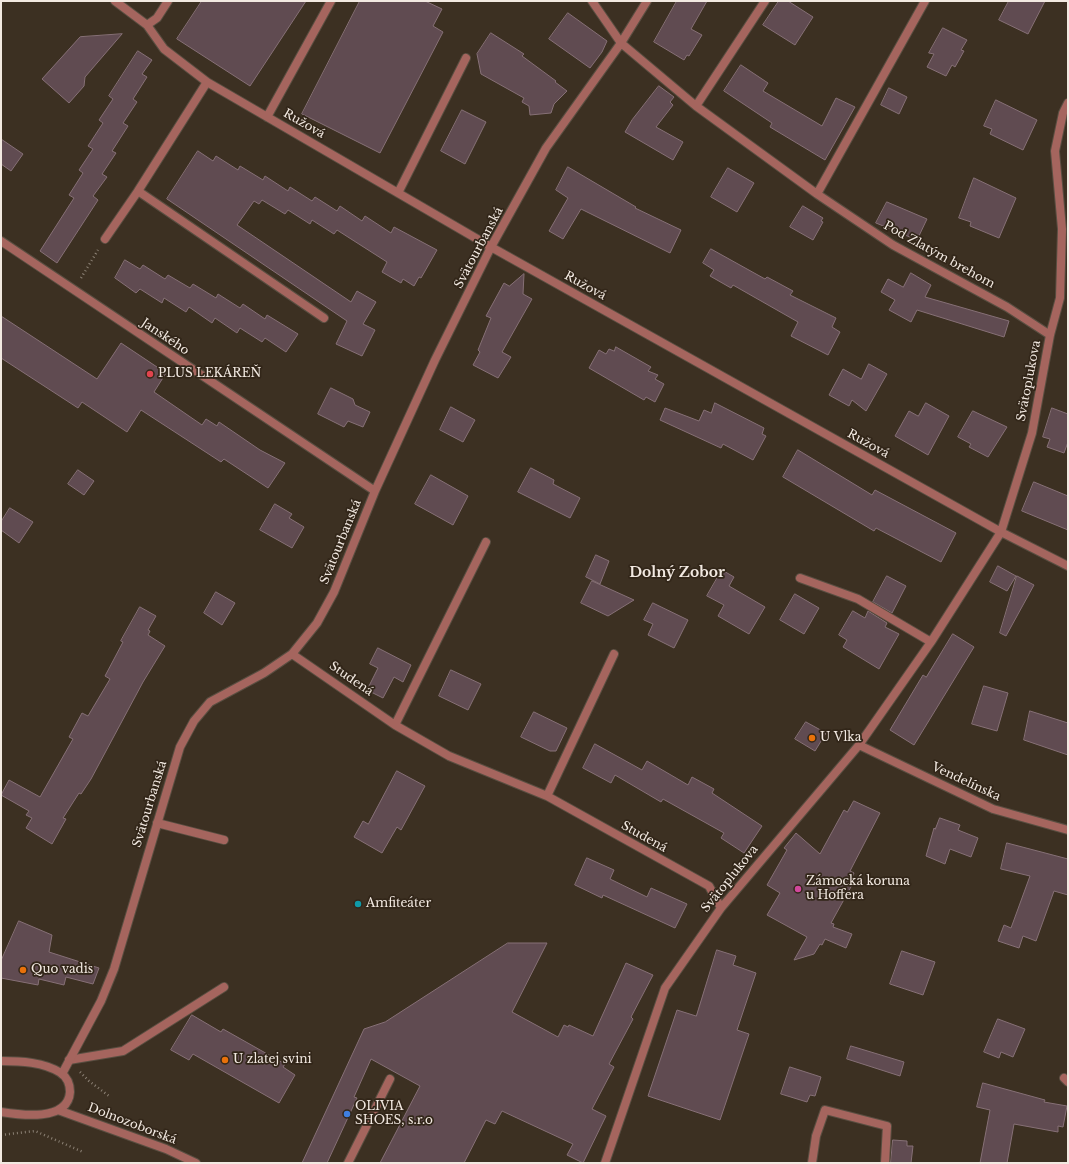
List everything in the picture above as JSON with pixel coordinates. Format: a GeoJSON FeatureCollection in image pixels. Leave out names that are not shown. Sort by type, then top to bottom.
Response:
{"type":"FeatureCollection","features":[{"type":"Feature","properties":{"kind":"street","name":"Ružová"},"geometry":{"type":"LineString","coordinates":[[115,1],[147,25],[164,49],[207,82],[491,247],[1001,532],[1068,566]]}},
{"type":"Feature","properties":{"kind":"street"},"geometry":{"type":"LineString","coordinates":[[147,25],[157,18],[168,1]]}},
{"type":"Feature","properties":{"kind":"street"},"geometry":{"type":"LineString","coordinates":[[267,117],[331,1]]}},
{"type":"Feature","properties":{"kind":"street","name":"Pod Zlatým brehom"},"geometry":{"type":"LineString","coordinates":[[592,1],[622,43],[696,106],[817,194],[893,245],[1007,307],[1050,335]]}},
{"type":"Feature","properties":{"kind":"street","name":"Svätourbanská"},"geometry":{"type":"LineString","coordinates":[[62,1074],[89,1027],[109,982],[180,747],[194,721],[210,702],[264,672],[292,654],[317,624],[334,592],[375,491],[435,360],[491,247],[546,148],[622,43],[647,1]]}},
{"type":"Feature","properties":{"kind":"street"},"geometry":{"type":"LineString","coordinates":[[696,106],[765,1]]}},
{"type":"Feature","properties":{"kind":"street"},"geometry":{"type":"LineString","coordinates":[[817,194],[925,1]]}},
{"type":"Feature","properties":{"kind":"street"},"geometry":{"type":"LineString","coordinates":[[398,193],[466,58]]}},
{"type":"Feature","properties":{"kind":"street"},"geometry":{"type":"LineString","coordinates":[[105,239],[138,191],[207,82]]}},
{"type":"Feature","properties":{"kind":"street","name":"Svätoplukova"},"geometry":{"type":"LineString","coordinates":[[605,1163],[665,988],[721,908],[859,745],[931,642],[1001,532],[1032,433],[1050,335],[1060,298],[1062,229],[1054,151],[1063,113],[1068,103]]}},
{"type":"Feature","properties":{"kind":"street"},"geometry":{"type":"LineString","coordinates":[[138,191],[324,318]]}},
{"type":"Feature","properties":{"kind":"street","name":"Janského"},"geometry":{"type":"LineString","coordinates":[[1,241],[375,491]]}},
{"type":"Feature","properties":{"kind":"street"},"geometry":{"type":"LineString","coordinates":[[395,725],[486,542]]}},
{"type":"Feature","properties":{"kind":"street"},"geometry":{"type":"LineString","coordinates":[[800,578],[858,599],[931,642]]}},
{"type":"Feature","properties":{"kind":"street","name":"Studená"},"geometry":{"type":"LineString","coordinates":[[292,654],[395,725],[449,756],[547,796],[709,886],[721,908]]}},
{"type":"Feature","properties":{"kind":"street"},"geometry":{"type":"LineString","coordinates":[[547,796],[614,654]]}},
{"type":"Feature","properties":{"kind":"street","name":"Vendelínska"},"geometry":{"type":"LineString","coordinates":[[859,745],[993,809],[1068,830]]}},
{"type":"Feature","properties":{"kind":"street"},"geometry":{"type":"LineString","coordinates":[[157,823],[224,840]]}},
{"type":"Feature","properties":{"kind":"street"},"geometry":{"type":"LineString","coordinates":[[69,1060],[123,1051],[224,987]]}},
{"type":"Feature","properties":{"kind":"street"},"geometry":{"type":"LineString","coordinates":[[1,1061],[47,1067],[62,1074],[69,1081],[70,1093],[67,1102],[58,1110],[51,1113],[36,1115],[1,1112]]}},
{"type":"Feature","properties":{"kind":"street"},"geometry":{"type":"LineString","coordinates":[[348,1163],[390,1079]]}},
{"type":"Feature","properties":{"kind":"street","name":"Dolnozoborská"},"geometry":{"type":"LineString","coordinates":[[58,1110],[166,1149],[196,1163]]}},
{"type":"Feature","properties":{"kind":"street"},"geometry":{"type":"LineString","coordinates":[[812,1163],[816,1136],[825,1110],[887,1126],[885,1163]]}},
{"type":"Feature","properties":{"kind":"path"},"geometry":{"type":"LineString","coordinates":[[73,290],[105,239]]}},
{"type":"Feature","properties":{"kind":"path"},"geometry":{"type":"LineString","coordinates":[[69,1060],[89,1081],[109,1096]]}},
{"type":"Feature","properties":{"kind":"path"},"geometry":{"type":"LineString","coordinates":[[1,1135],[35,1131],[83,1152]]}},
{"type":"Feature","properties":{"kind":"building"},"geometry":{"type":"Polygon","coordinates":[[[202,1],[306,1],[250,86],[177,39],[202,1]]]}},
{"type":"Feature","properties":{"kind":"building"},"geometry":{"type":"Polygon","coordinates":[[[360,1],[425,1],[442,9],[433,26],[443,32],[380,153],[302,114],[360,1]]]}},
{"type":"Feature","properties":{"kind":"building"},"geometry":{"type":"Polygon","coordinates":[[[677,1],[707,1],[691,29],[702,35],[689,56],[687,55],[684,60],[654,42],[677,1]]]}},
{"type":"Feature","properties":{"kind":"building"},"geometry":{"type":"Polygon","coordinates":[[[779,1],[788,1],[813,17],[795,45],[763,25],[779,1]]]}},
{"type":"Feature","properties":{"kind":"building"},"geometry":{"type":"Polygon","coordinates":[[[1009,1],[1045,1],[1028,34],[999,20],[1009,1]]]}},
{"type":"Feature","properties":{"kind":"building"},"geometry":{"type":"Polygon","coordinates":[[[568,13],[607,41],[602,52],[590,68],[549,39],[568,13]]]}},
{"type":"Feature","properties":{"kind":"building"},"geometry":{"type":"Polygon","coordinates":[[[943,28],[967,40],[961,50],[964,51],[955,67],[952,65],[946,76],[927,67],[934,54],[929,53],[943,28]]]}},
{"type":"Feature","properties":{"kind":"building"},"geometry":{"type":"Polygon","coordinates":[[[491,33],[524,54],[522,56],[567,91],[554,104],[551,113],[530,115],[529,106],[522,102],[524,98],[481,74],[477,54],[491,33]]]}},
{"type":"Feature","properties":{"kind":"building"},"geometry":{"type":"Polygon","coordinates":[[[122,34],[85,77],[84,86],[69,103],[42,79],[80,37],[122,34]]]}},
{"type":"Feature","properties":{"kind":"building"},"geometry":{"type":"Polygon","coordinates":[[[138,51],[152,60],[142,74],[147,77],[133,99],[137,102],[123,123],[128,126],[112,151],[116,153],[102,174],[107,177],[93,196],[98,200],[57,263],[40,251],[74,198],[69,195],[83,173],[79,170],[93,149],[88,146],[103,123],[99,120],[113,99],[109,96],[138,51]]]}},
{"type":"Feature","properties":{"kind":"building"},"geometry":{"type":"Polygon","coordinates":[[[741,65],[768,83],[763,91],[822,126],[836,98],[855,107],[825,160],[770,127],[772,123],[724,91],[741,65]]]}},
{"type":"Feature","properties":{"kind":"building"},"geometry":{"type":"Polygon","coordinates":[[[659,86],[674,97],[670,102],[673,105],[656,127],[683,142],[673,160],[625,132],[632,120],[659,86]]]}},
{"type":"Feature","properties":{"kind":"building"},"geometry":{"type":"Polygon","coordinates":[[[889,88],[907,97],[899,114],[881,105],[889,88]]]}},
{"type":"Feature","properties":{"kind":"building"},"geometry":{"type":"Polygon","coordinates":[[[996,100],[1037,120],[1023,150],[990,134],[992,129],[984,126],[996,100]]]}},
{"type":"Feature","properties":{"kind":"building"},"geometry":{"type":"Polygon","coordinates":[[[462,110],[486,122],[465,164],[441,151],[462,110]]]}},
{"type":"Feature","properties":{"kind":"building"},"geometry":{"type":"Polygon","coordinates":[[[1,139],[23,154],[11,171],[1,164],[1,139]]]}},
{"type":"Feature","properties":{"kind":"building"},"geometry":{"type":"Polygon","coordinates":[[[198,151],[213,161],[216,156],[238,170],[240,166],[263,180],[265,176],[288,191],[290,187],[312,201],[315,197],[337,211],[340,206],[362,221],[365,216],[391,233],[394,227],[437,250],[421,278],[419,277],[414,286],[403,279],[401,283],[382,272],[387,262],[337,230],[334,234],[312,220],[310,224],[288,210],[285,214],[262,200],[259,204],[254,201],[237,225],[351,302],[357,291],[376,302],[363,324],[375,330],[362,356],[336,344],[347,321],[167,199],[198,151]]]}},
{"type":"Feature","properties":{"kind":"building"},"geometry":{"type":"Polygon","coordinates":[[[568,167],[636,207],[635,208],[681,230],[670,253],[581,209],[563,239],[549,231],[568,198],[556,190],[568,167]]]}},
{"type":"Feature","properties":{"kind":"building"},"geometry":{"type":"Polygon","coordinates":[[[728,168],[754,183],[737,212],[711,197],[728,168]]]}},
{"type":"Feature","properties":{"kind":"building"},"geometry":{"type":"Polygon","coordinates":[[[974,178],[1016,198],[999,238],[970,226],[971,222],[959,218],[974,178]]]}},
{"type":"Feature","properties":{"kind":"building"},"geometry":{"type":"Polygon","coordinates":[[[887,202],[927,219],[917,240],[876,223],[887,202]]]}},
{"type":"Feature","properties":{"kind":"building"},"geometry":{"type":"Polygon","coordinates":[[[803,206],[823,218],[821,221],[823,222],[813,240],[790,227],[803,206]]]}},
{"type":"Feature","properties":{"kind":"building"},"geometry":{"type":"Polygon","coordinates":[[[711,249],[765,279],[767,277],[793,291],[790,295],[836,318],[832,327],[840,332],[828,355],[791,336],[798,322],[733,285],[731,288],[710,276],[714,270],[703,263],[711,249]]]}},
{"type":"Feature","properties":{"kind":"building"},"geometry":{"type":"Polygon","coordinates":[[[125,260],[140,269],[143,265],[165,279],[168,275],[190,288],[193,284],[216,298],[218,294],[240,308],[243,304],[265,319],[267,315],[298,334],[286,352],[265,338],[262,342],[240,328],[237,333],[215,318],[212,323],[189,307],[186,312],[164,298],[162,303],[140,289],[136,293],[115,278],[125,260]]]}},
{"type":"Feature","properties":{"kind":"building"},"geometry":{"type":"Polygon","coordinates":[[[911,273],[931,285],[925,297],[1009,321],[1004,337],[917,310],[911,322],[889,310],[895,300],[881,292],[888,279],[903,287],[911,273]]]}},
{"type":"Feature","properties":{"kind":"building"},"geometry":{"type":"Polygon","coordinates":[[[524,274],[523,294],[532,299],[502,352],[511,357],[498,378],[473,365],[480,352],[478,350],[491,318],[486,316],[504,283],[509,286],[524,274]]]}},
{"type":"Feature","properties":{"kind":"building"},"geometry":{"type":"Polygon","coordinates":[[[1,316],[97,379],[121,343],[166,373],[154,392],[202,425],[206,419],[217,426],[219,422],[260,450],[285,463],[268,488],[224,459],[221,462],[141,410],[127,432],[82,402],[78,408],[1,358],[1,316]]]}},
{"type":"Feature","properties":{"kind":"building"},"geometry":{"type":"Polygon","coordinates":[[[616,347],[651,367],[648,371],[658,375],[655,379],[664,384],[655,402],[646,397],[644,400],[589,368],[599,350],[606,354],[609,349],[614,351],[616,347]]]}},
{"type":"Feature","properties":{"kind":"building"},"geometry":{"type":"Polygon","coordinates":[[[869,364],[887,374],[866,411],[852,400],[849,406],[829,395],[843,369],[861,379],[869,364]]]}},
{"type":"Feature","properties":{"kind":"building"},"geometry":{"type":"Polygon","coordinates":[[[331,388],[353,399],[355,405],[370,412],[363,427],[348,421],[344,427],[318,414],[331,388]]]}},
{"type":"Feature","properties":{"kind":"building"},"geometry":{"type":"Polygon","coordinates":[[[715,403],[764,428],[762,434],[766,436],[753,460],[723,444],[721,448],[660,420],[665,408],[699,421],[704,410],[711,413],[715,403]]]}},
{"type":"Feature","properties":{"kind":"building"},"geometry":{"type":"Polygon","coordinates":[[[926,403],[949,416],[928,455],[895,436],[909,411],[918,416],[926,403]]]}},
{"type":"Feature","properties":{"kind":"building"},"geometry":{"type":"Polygon","coordinates":[[[451,407],[475,420],[463,442],[440,430],[451,407]]]}},
{"type":"Feature","properties":{"kind":"building"},"geometry":{"type":"Polygon","coordinates":[[[1052,408],[1068,414],[1068,442],[1064,453],[1047,447],[1050,439],[1043,437],[1052,408]]]}},
{"type":"Feature","properties":{"kind":"building"},"geometry":{"type":"Polygon","coordinates":[[[973,411],[1007,427],[988,457],[969,447],[971,444],[958,437],[973,411]]]}},
{"type":"Feature","properties":{"kind":"building"},"geometry":{"type":"Polygon","coordinates":[[[798,450],[872,495],[875,490],[956,533],[941,562],[876,528],[874,531],[783,477],[798,450]]]}},
{"type":"Feature","properties":{"kind":"building"},"geometry":{"type":"Polygon","coordinates":[[[531,468],[554,480],[553,484],[580,498],[570,518],[518,492],[531,468]]]}},
{"type":"Feature","properties":{"kind":"building"},"geometry":{"type":"Polygon","coordinates":[[[78,470],[94,481],[84,495],[68,484],[78,470]]]}},
{"type":"Feature","properties":{"kind":"building"},"geometry":{"type":"Polygon","coordinates":[[[431,475],[468,496],[453,525],[415,504],[431,475]]]}},
{"type":"Feature","properties":{"kind":"building"},"geometry":{"type":"Polygon","coordinates":[[[1034,482],[1068,496],[1068,530],[1022,511],[1034,482]]]}},
{"type":"Feature","properties":{"kind":"building"},"geometry":{"type":"Polygon","coordinates":[[[275,504],[292,514],[289,518],[304,527],[292,548],[260,530],[275,504]]]}},
{"type":"Feature","properties":{"kind":"building"},"geometry":{"type":"Polygon","coordinates":[[[10,508],[33,522],[19,543],[1,530],[1,522],[10,508]]]}},
{"type":"Feature","properties":{"kind":"building"},"geometry":{"type":"Polygon","coordinates":[[[596,555],[609,561],[600,584],[586,577],[596,555]]]}},
{"type":"Feature","properties":{"kind":"building"},"geometry":{"type":"Polygon","coordinates":[[[998,566],[1016,576],[1007,591],[990,582],[998,566]]]}},
{"type":"Feature","properties":{"kind":"building"},"geometry":{"type":"Polygon","coordinates":[[[722,570],[734,577],[729,586],[765,607],[749,634],[718,616],[724,605],[707,596],[722,570]]]}},
{"type":"Feature","properties":{"kind":"building"},"geometry":{"type":"Polygon","coordinates":[[[887,576],[906,586],[892,613],[873,602],[887,576]]]}},
{"type":"Feature","properties":{"kind":"building"},"geometry":{"type":"Polygon","coordinates":[[[1017,576],[1034,585],[1006,636],[1000,633],[1017,576]]]}},
{"type":"Feature","properties":{"kind":"building"},"geometry":{"type":"Polygon","coordinates":[[[592,581],[634,600],[608,616],[581,603],[592,581]]]}},
{"type":"Feature","properties":{"kind":"building"},"geometry":{"type":"Polygon","coordinates":[[[216,592],[235,603],[222,625],[204,613],[216,592]]]}},
{"type":"Feature","properties":{"kind":"building"},"geometry":{"type":"Polygon","coordinates":[[[795,594],[819,608],[804,634],[780,620],[795,594]]]}},
{"type":"Feature","properties":{"kind":"building"},"geometry":{"type":"Polygon","coordinates":[[[653,603],[688,620],[674,648],[648,635],[653,624],[644,620],[653,603]]]}},
{"type":"Feature","properties":{"kind":"building"},"geometry":{"type":"Polygon","coordinates":[[[140,607],[156,616],[148,630],[150,631],[148,635],[165,646],[143,682],[91,779],[81,794],[79,793],[63,818],[66,819],[52,844],[26,828],[32,818],[26,815],[29,811],[1,795],[9,780],[40,797],[73,739],[69,737],[82,713],[88,716],[110,679],[105,676],[123,642],[121,641],[140,607]]]}},
{"type":"Feature","properties":{"kind":"building"},"geometry":{"type":"Polygon","coordinates":[[[853,611],[865,618],[868,611],[887,623],[885,627],[899,634],[879,669],[843,647],[847,640],[839,635],[853,611]]]}},
{"type":"Feature","properties":{"kind":"building"},"geometry":{"type":"Polygon","coordinates":[[[953,634],[974,647],[914,745],[890,730],[923,675],[926,677],[953,634]]]}},
{"type":"Feature","properties":{"kind":"building"},"geometry":{"type":"Polygon","coordinates":[[[378,648],[411,665],[403,682],[394,677],[383,698],[367,690],[378,668],[370,664],[378,648]]]}},
{"type":"Feature","properties":{"kind":"building"},"geometry":{"type":"Polygon","coordinates":[[[451,670],[481,684],[468,710],[439,696],[451,670]]]}},
{"type":"Feature","properties":{"kind":"building"},"geometry":{"type":"Polygon","coordinates":[[[984,686],[1008,693],[997,731],[972,724],[984,686]]]}},
{"type":"Feature","properties":{"kind":"building"},"geometry":{"type":"Polygon","coordinates":[[[1030,711],[1068,723],[1068,755],[1024,740],[1030,711]]]}},
{"type":"Feature","properties":{"kind":"building"},"geometry":{"type":"Polygon","coordinates":[[[534,712],[567,728],[556,751],[550,751],[521,737],[534,712]]]}},
{"type":"Feature","properties":{"kind":"building"},"geometry":{"type":"Polygon","coordinates":[[[806,722],[826,733],[815,751],[795,739],[806,722]]]}},
{"type":"Feature","properties":{"kind":"building"},"geometry":{"type":"Polygon","coordinates":[[[595,744],[642,770],[647,761],[688,785],[692,777],[714,789],[712,793],[762,826],[744,853],[721,838],[724,833],[663,799],[661,802],[615,775],[611,783],[583,768],[595,744]]]}},
{"type":"Feature","properties":{"kind":"building"},"geometry":{"type":"Polygon","coordinates":[[[397,771],[425,786],[401,830],[397,827],[382,853],[354,837],[363,821],[368,824],[397,771]]]}},
{"type":"Feature","properties":{"kind":"building"},"geometry":{"type":"Polygon","coordinates":[[[854,801],[880,813],[850,871],[854,873],[849,884],[852,885],[831,923],[834,924],[833,927],[852,934],[846,948],[825,939],[814,954],[794,960],[807,937],[767,915],[780,893],[767,885],[787,850],[784,848],[796,833],[820,854],[844,810],[847,812],[854,801]]]}},
{"type":"Feature","properties":{"kind":"building"},"geometry":{"type":"Polygon","coordinates":[[[940,818],[960,825],[958,830],[978,838],[971,857],[950,849],[945,864],[926,856],[934,828],[935,829],[940,818]]]}},
{"type":"Feature","properties":{"kind":"building"},"geometry":{"type":"Polygon","coordinates":[[[1007,843],[1068,859],[1068,895],[1054,891],[1036,941],[1023,936],[1019,948],[998,941],[1004,925],[1011,928],[1030,876],[1001,869],[1007,843]]]}},
{"type":"Feature","properties":{"kind":"building"},"geometry":{"type":"Polygon","coordinates":[[[587,858],[614,870],[610,879],[647,897],[651,888],[687,904],[675,928],[603,895],[602,898],[575,885],[587,858]]]}},
{"type":"Feature","properties":{"kind":"building"},"geometry":{"type":"Polygon","coordinates":[[[19,921],[52,935],[49,952],[99,968],[93,984],[66,977],[64,985],[39,979],[38,985],[1,978],[1,961],[19,921]]]}},
{"type":"Feature","properties":{"kind":"building"},"geometry":{"type":"Polygon","coordinates":[[[508,943],[547,943],[512,1012],[558,1037],[564,1025],[568,1027],[569,1025],[593,1036],[626,963],[653,975],[631,1017],[633,1019],[609,1064],[614,1067],[592,1109],[606,1116],[583,1163],[567,1155],[573,1144],[502,1111],[495,1124],[486,1120],[464,1163],[380,1163],[420,1086],[371,1059],[354,1097],[357,1098],[327,1163],[302,1163],[364,1029],[385,1022],[508,943]]]}},
{"type":"Feature","properties":{"kind":"building"},"geometry":{"type":"Polygon","coordinates":[[[717,950],[736,956],[733,965],[756,973],[737,1030],[749,1034],[720,1120],[648,1096],[677,1010],[696,1016],[717,950]]]}},
{"type":"Feature","properties":{"kind":"building"},"geometry":{"type":"Polygon","coordinates":[[[902,951],[935,962],[923,995],[890,984],[902,951]]]}},
{"type":"Feature","properties":{"kind":"building"},"geometry":{"type":"Polygon","coordinates":[[[192,1015],[221,1032],[223,1029],[285,1064],[283,1067],[295,1075],[279,1103],[193,1054],[189,1060],[171,1050],[192,1015]]]}},
{"type":"Feature","properties":{"kind":"building"},"geometry":{"type":"Polygon","coordinates":[[[998,1019],[1025,1029],[1013,1057],[1001,1052],[999,1058],[984,1052],[998,1019]]]}},
{"type":"Feature","properties":{"kind":"building"},"geometry":{"type":"Polygon","coordinates":[[[851,1046],[904,1062],[900,1076],[847,1059],[851,1046]]]}},
{"type":"Feature","properties":{"kind":"building"},"geometry":{"type":"Polygon","coordinates":[[[790,1067],[821,1077],[815,1096],[810,1095],[807,1102],[781,1094],[790,1067]]]}},
{"type":"Feature","properties":{"kind":"building"},"geometry":{"type":"Polygon","coordinates":[[[983,1083],[1045,1100],[1044,1102],[1067,1106],[1063,1127],[1058,1126],[1058,1132],[1014,1124],[1007,1163],[980,1163],[990,1110],[977,1107],[983,1083]]]}},
{"type":"Feature","properties":{"kind":"building"},"geometry":{"type":"Polygon","coordinates":[[[893,1140],[907,1141],[907,1146],[913,1146],[911,1163],[891,1163],[893,1140]]]}},
{"type":"Feature","properties":{"kind":"place","name":"PLUS LEKÁREŇ"},"geometry":{"type":"Point","coordinates":[150,374]}},
{"type":"Feature","properties":{"kind":"place","name":"U Vlka"},"geometry":{"type":"Point","coordinates":[812,738]}},
{"type":"Feature","properties":{"kind":"place","name":"Zámocká koruna u Hoffera"},"geometry":{"type":"Point","coordinates":[798,889]}},
{"type":"Feature","properties":{"kind":"place","name":"Amfiteáter"},"geometry":{"type":"Point","coordinates":[358,904]}},
{"type":"Feature","properties":{"kind":"place","name":"Quo vadis"},"geometry":{"type":"Point","coordinates":[23,970]}},
{"type":"Feature","properties":{"kind":"place","name":"U zlatej svini"},"geometry":{"type":"Point","coordinates":[225,1060]}},
{"type":"Feature","properties":{"kind":"place","name":"OLIVIA SHOES, s.r.o"},"geometry":{"type":"Point","coordinates":[347,1114]}},
{"type":"Feature","properties":{"kind":"district","name":"Dolný Zobor"},"geometry":{"type":"Point","coordinates":[677,573]}}]}
